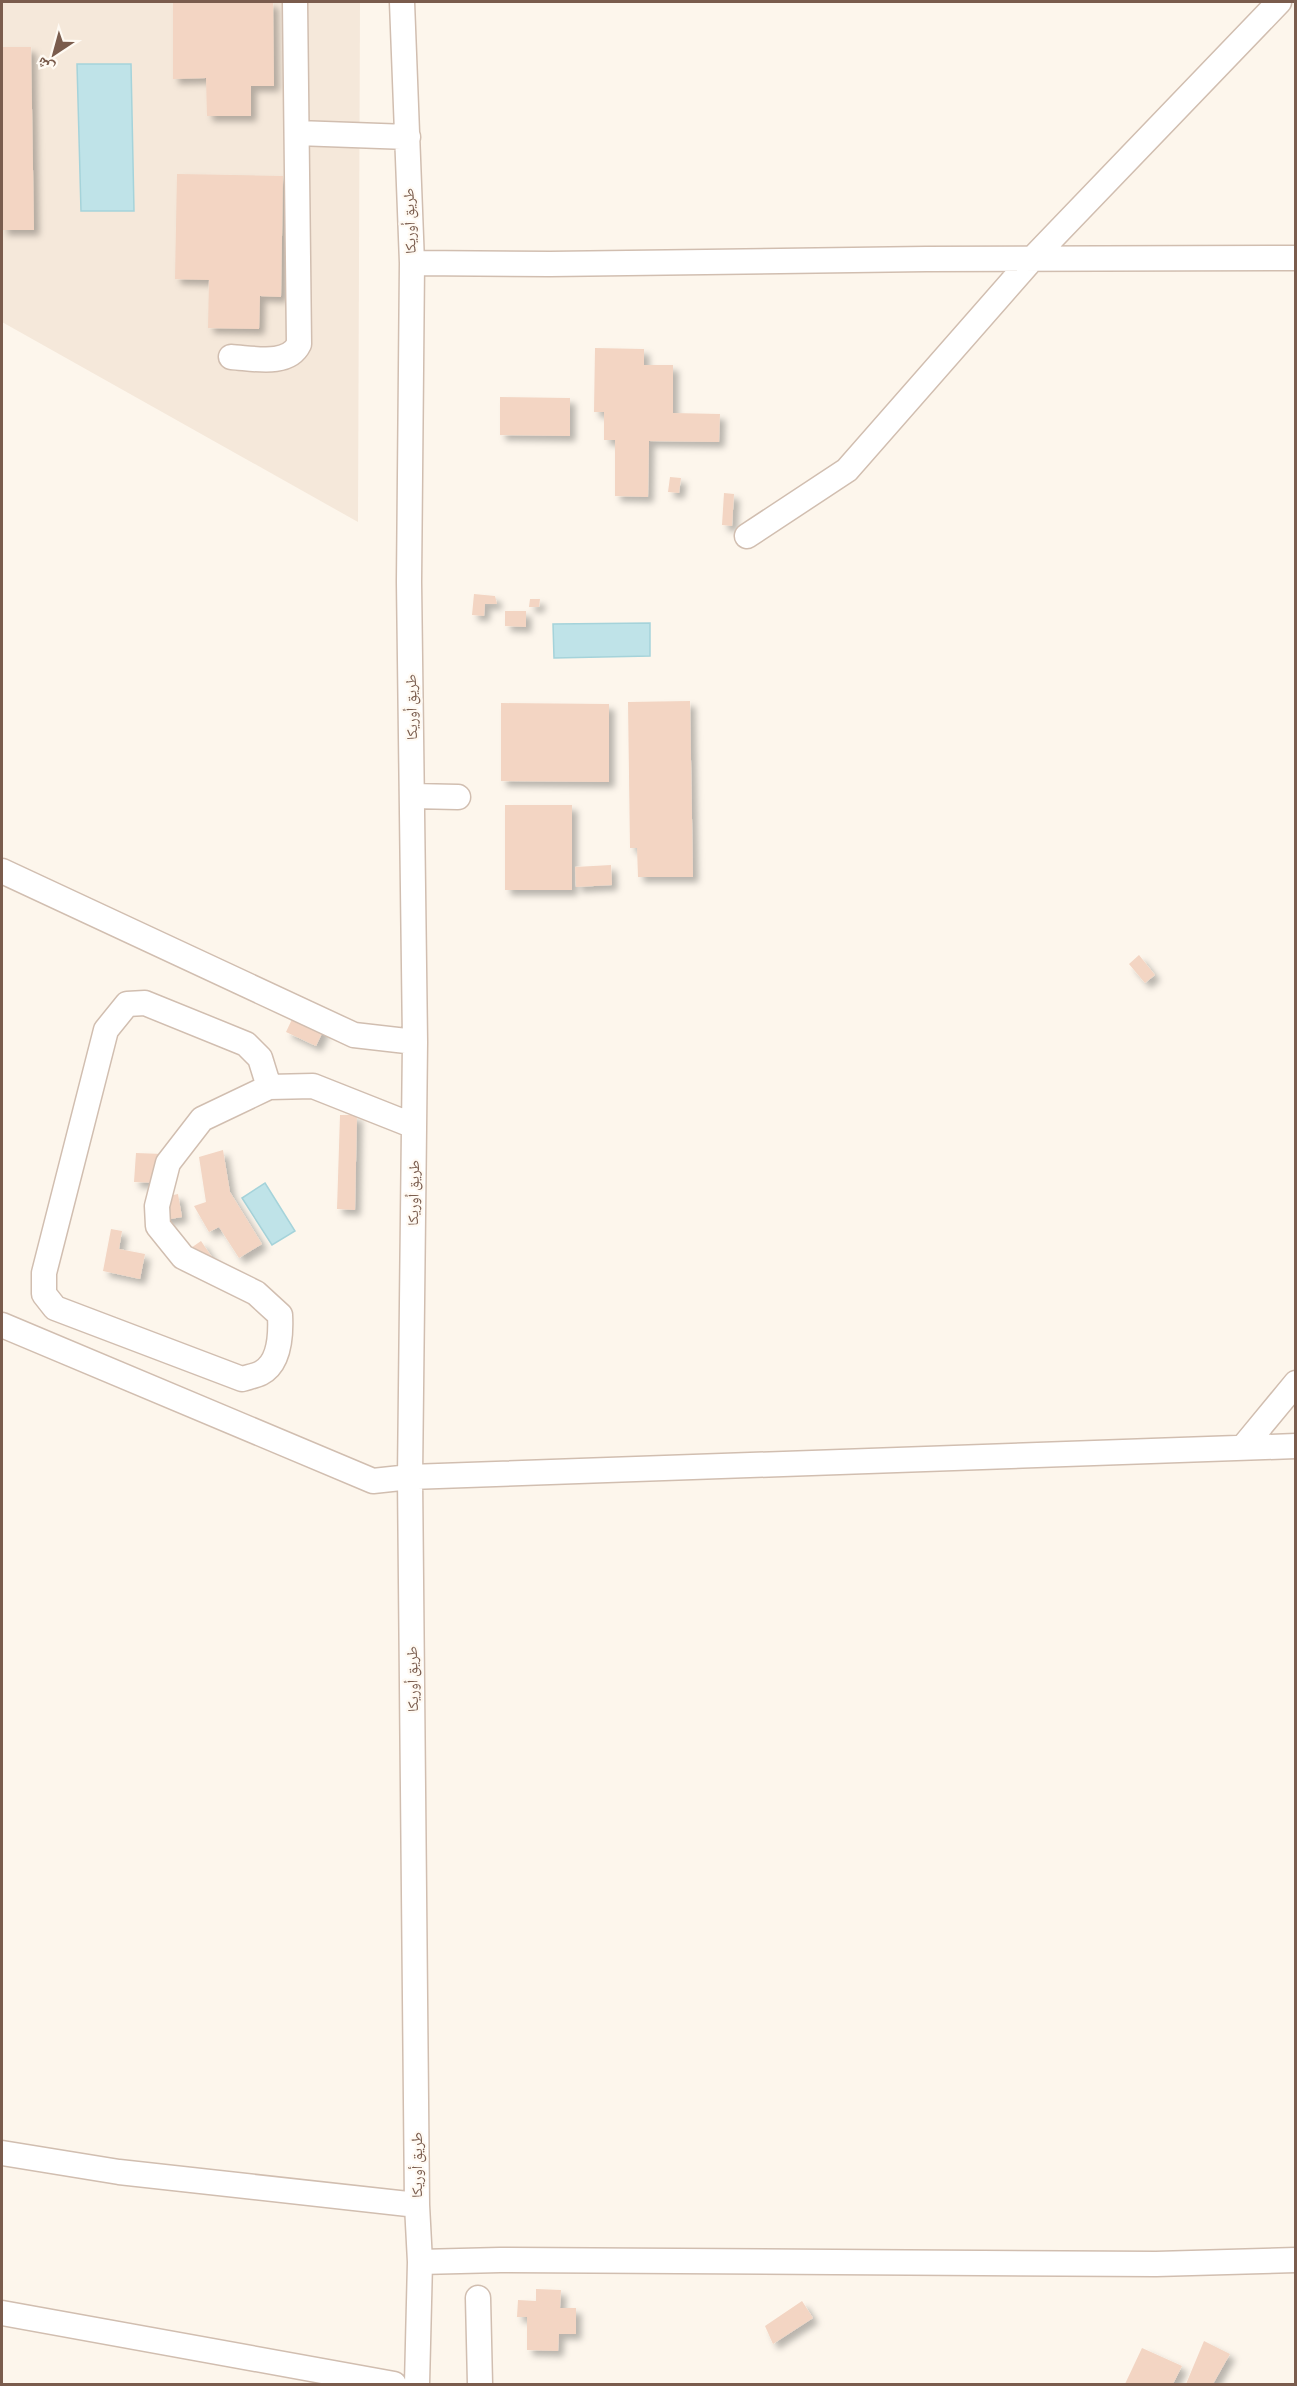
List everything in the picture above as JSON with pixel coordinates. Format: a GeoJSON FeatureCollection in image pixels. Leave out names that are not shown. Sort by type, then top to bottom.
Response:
{"type":"FeatureCollection","features":[{"type":"Feature","properties":{"kind":"street"},"geometry":{"type":"LineString","coordinates":[[231,357],[280,359],[292,354],[299,344],[295,2]]}},
{"type":"Feature","properties":{"kind":"street","name":"طريق أوريكا"},"geometry":{"type":"LineString","coordinates":[[402,2],[412,263],[409,582],[416,1042],[410,1478],[417,2205],[420,2262],[417,2385]]}},
{"type":"Feature","properties":{"kind":"street"},"geometry":{"type":"LineString","coordinates":[[747,536],[847,470],[1032,259],[1279,2]]}},
{"type":"Feature","properties":{"kind":"street"},"geometry":{"type":"LineString","coordinates":[[297,133],[408,137]]}},
{"type":"Feature","properties":{"kind":"street"},"geometry":{"type":"LineString","coordinates":[[412,263],[1296,258]]}},
{"type":"Feature","properties":{"kind":"street"},"geometry":{"type":"LineString","coordinates":[[412,796],[458,797]]}},
{"type":"Feature","properties":{"kind":"street"},"geometry":{"type":"LineString","coordinates":[[2,871],[354,1035],[416,1042]]}},
{"type":"Feature","properties":{"kind":"street"},"geometry":{"type":"LineString","coordinates":[[269,1087],[260,1058],[246,1044],[145,1003],[128,1004],[106,1030],[44,1273],[44,1294],[55,1308],[242,1379],[260,1374],[272,1365],[281,1335],[280,1315],[256,1293],[183,1257],[158,1226],[158,1206],[168,1163],[202,1119],[269,1087],[313,1086],[414,1126]]}},
{"type":"Feature","properties":{"kind":"street"},"geometry":{"type":"LineString","coordinates":[[2,1325],[373,1481],[1244,1446],[1296,1446]]}},
{"type":"Feature","properties":{"kind":"street"},"geometry":{"type":"LineString","coordinates":[[1244,1446],[1296,1383]]}},
{"type":"Feature","properties":{"kind":"street"},"geometry":{"type":"LineString","coordinates":[[2,2153],[119,2172],[417,2205]]}},
{"type":"Feature","properties":{"kind":"street"},"geometry":{"type":"LineString","coordinates":[[420,2262],[500,2260],[1156,2264],[1296,2260]]}},
{"type":"Feature","properties":{"kind":"street"},"geometry":{"type":"LineString","coordinates":[[478,2298],[480,2385]]}},
{"type":"Feature","properties":{"kind":"street"},"geometry":{"type":"LineString","coordinates":[[2,2313],[394,2385]]}},
{"type":"Feature","properties":{"kind":"shaded area"},"geometry":{"type":"Polygon","coordinates":[[[2,2],[360,2],[358,522],[2,322],[2,2]]]}},
{"type":"Feature","properties":{"kind":"water"},"geometry":{"type":"Polygon","coordinates":[[[77,64],[131,64],[134,211],[81,211],[77,64]]]}},
{"type":"Feature","properties":{"kind":"water"},"geometry":{"type":"Polygon","coordinates":[[[650,623],[650,656],[554,658],[553,624],[650,623]]]}},
{"type":"Feature","properties":{"kind":"water"},"geometry":{"type":"Polygon","coordinates":[[[265,1183],[295,1231],[272,1245],[242,1198],[265,1183]]]}},
{"type":"Feature","properties":{"kind":"building"},"geometry":{"type":"Polygon","coordinates":[[[173,2],[273,2],[274,86],[251,86],[251,116],[207,116],[206,78],[173,79],[173,2]]]}},
{"type":"Feature","properties":{"kind":"building"},"geometry":{"type":"Polygon","coordinates":[[[2,47],[31,47],[34,230],[2,230],[2,47]]]}},
{"type":"Feature","properties":{"kind":"building"},"geometry":{"type":"Polygon","coordinates":[[[177,174],[283,176],[281,297],[260,296],[259,329],[208,328],[209,280],[175,279],[177,174]]]}},
{"type":"Feature","properties":{"kind":"building"},"geometry":{"type":"Polygon","coordinates":[[[595,348],[644,349],[644,365],[673,365],[673,413],[720,414],[719,442],[649,441],[648,497],[615,496],[615,440],[604,440],[604,412],[594,412],[595,348]]]}},
{"type":"Feature","properties":{"kind":"building"},"geometry":{"type":"Polygon","coordinates":[[[500,397],[570,398],[570,436],[500,435],[500,397]]]}},
{"type":"Feature","properties":{"kind":"building"},"geometry":{"type":"Polygon","coordinates":[[[670,477],[681,478],[679,493],[668,492],[670,477]]]}},
{"type":"Feature","properties":{"kind":"building"},"geometry":{"type":"Polygon","coordinates":[[[724,493],[734,494],[732,526],[722,525],[724,493]]]}},
{"type":"Feature","properties":{"kind":"building"},"geometry":{"type":"Polygon","coordinates":[[[474,594],[495,596],[497,604],[485,604],[484,616],[472,615],[474,594]]]}},
{"type":"Feature","properties":{"kind":"building"},"geometry":{"type":"Polygon","coordinates":[[[530,599],[540,599],[539,607],[529,607],[530,599]]]}},
{"type":"Feature","properties":{"kind":"building"},"geometry":{"type":"Polygon","coordinates":[[[505,611],[526,611],[526,627],[505,626],[505,611]]]}},
{"type":"Feature","properties":{"kind":"building"},"geometry":{"type":"Polygon","coordinates":[[[690,701],[693,877],[638,877],[637,848],[630,848],[628,702],[690,701]]]}},
{"type":"Feature","properties":{"kind":"building"},"geometry":{"type":"Polygon","coordinates":[[[501,703],[609,704],[609,782],[501,781],[501,703]]]}},
{"type":"Feature","properties":{"kind":"building"},"geometry":{"type":"Polygon","coordinates":[[[505,805],[572,805],[572,890],[505,890],[505,805]]]}},
{"type":"Feature","properties":{"kind":"building"},"geometry":{"type":"Polygon","coordinates":[[[611,865],[612,885],[576,887],[575,867],[611,865]]]}},
{"type":"Feature","properties":{"kind":"building"},"geometry":{"type":"Polygon","coordinates":[[[1139,955],[1155,975],[1145,983],[1129,964],[1139,955]]]}},
{"type":"Feature","properties":{"kind":"building"},"geometry":{"type":"Polygon","coordinates":[[[295,1013],[325,1027],[316,1046],[286,1032],[295,1013]]]}},
{"type":"Feature","properties":{"kind":"building"},"geometry":{"type":"Polygon","coordinates":[[[340,1115],[357,1115],[355,1210],[337,1209],[340,1115]]]}},
{"type":"Feature","properties":{"kind":"building"},"geometry":{"type":"Polygon","coordinates":[[[223,1150],[230,1192],[262,1244],[239,1258],[219,1227],[209,1232],[194,1206],[206,1202],[199,1157],[223,1150]]]}},
{"type":"Feature","properties":{"kind":"building"},"geometry":{"type":"Polygon","coordinates":[[[136,1153],[163,1154],[162,1183],[134,1182],[136,1153]]]}},
{"type":"Feature","properties":{"kind":"building"},"geometry":{"type":"Polygon","coordinates":[[[178,1194],[182,1217],[153,1222],[149,1200],[178,1194]]]}},
{"type":"Feature","properties":{"kind":"building"},"geometry":{"type":"Polygon","coordinates":[[[111,1229],[122,1231],[119,1249],[145,1254],[140,1279],[103,1271],[111,1229]]]}},
{"type":"Feature","properties":{"kind":"building"},"geometry":{"type":"Polygon","coordinates":[[[201,1241],[218,1266],[178,1257],[201,1241]]]}},
{"type":"Feature","properties":{"kind":"building"},"geometry":{"type":"Polygon","coordinates":[[[536,2289],[561,2290],[560,2308],[576,2308],[576,2334],[559,2334],[558,2351],[527,2350],[527,2317],[517,2317],[518,2300],[536,2301],[536,2289]]]}},
{"type":"Feature","properties":{"kind":"building"},"geometry":{"type":"Polygon","coordinates":[[[802,2301],[813,2318],[773,2344],[765,2326],[802,2301]]]}},
{"type":"Feature","properties":{"kind":"building"},"geometry":{"type":"Polygon","coordinates":[[[1204,2341],[1230,2354],[1213,2384],[1186,2384],[1204,2341]]]}},
{"type":"Feature","properties":{"kind":"building"},"geometry":{"type":"Polygon","coordinates":[[[1142,2348],[1182,2366],[1173,2384],[1125,2384],[1142,2348]]]}}]}
